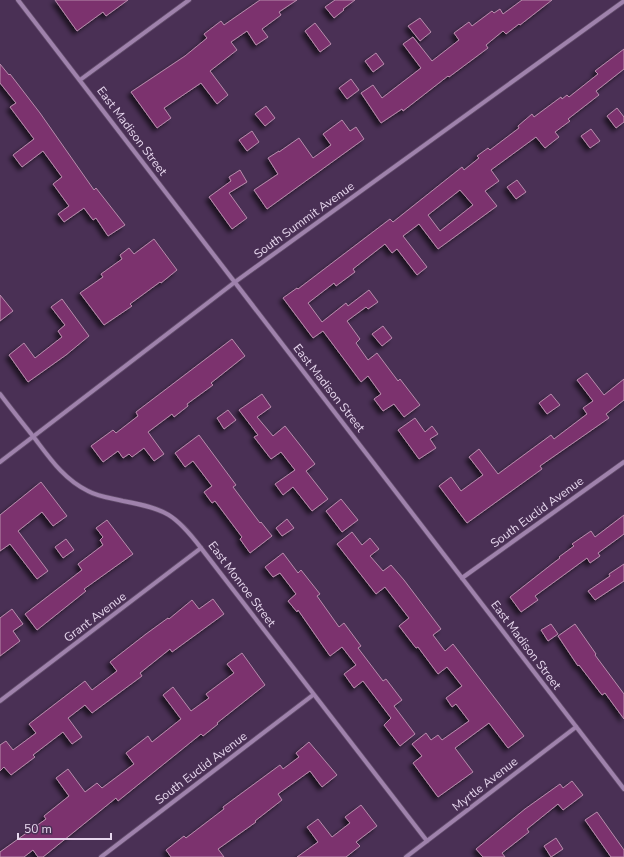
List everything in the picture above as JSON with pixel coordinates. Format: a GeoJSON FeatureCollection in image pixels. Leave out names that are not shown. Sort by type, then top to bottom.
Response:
{"type":"FeatureCollection","features":[{"type":"Feature","properties":{"kind":"street","name":"East Madison Street"},"geometry":{"type":"LineString","coordinates":[[18,0],[624,789]]}},
{"type":"Feature","properties":{"kind":"street"},"geometry":{"type":"LineString","coordinates":[[80,80],[189,0]]}},
{"type":"Feature","properties":{"kind":"street","name":"South Summit Avenue"},"geometry":{"type":"LineString","coordinates":[[0,462],[235,282],[624,1]]}},
{"type":"Feature","properties":{"kind":"street","name":"East Monroe Street"},"geometry":{"type":"LineString","coordinates":[[0,394],[58,468],[73,482],[100,496],[144,504],[158,509],[171,515],[180,522],[427,841]]}},
{"type":"Feature","properties":{"kind":"street","name":"South Euclid Avenue"},"geometry":{"type":"LineString","coordinates":[[462,578],[624,462]]}},
{"type":"Feature","properties":{"kind":"street","name":"Grant Avenue"},"geometry":{"type":"LineString","coordinates":[[0,701],[201,548]]}},
{"type":"Feature","properties":{"kind":"street","name":"South Euclid Avenue"},"geometry":{"type":"LineString","coordinates":[[101,857],[313,695]]}},
{"type":"Feature","properties":{"kind":"street","name":"Myrtle Avenue"},"geometry":{"type":"LineString","coordinates":[[406,857],[576,726]]}},
{"type":"Feature","properties":{"kind":"building"},"geometry":{"type":"Polygon","coordinates":[[[55,0],[128,0],[106,16],[103,12],[77,31],[55,0]]]}},
{"type":"Feature","properties":{"kind":"building"},"geometry":{"type":"Polygon","coordinates":[[[260,0],[297,0],[279,12],[281,15],[262,29],[268,37],[256,45],[247,31],[231,42],[237,50],[210,71],[228,95],[217,104],[201,83],[164,108],[171,118],[157,128],[131,92],[185,56],[207,38],[204,34],[221,21],[224,25],[260,0]]]}},
{"type":"Feature","properties":{"kind":"building"},"geometry":{"type":"Polygon","coordinates":[[[335,0],[355,0],[334,18],[325,7],[335,0]]]}},
{"type":"Feature","properties":{"kind":"building"},"geometry":{"type":"Polygon","coordinates":[[[522,0],[552,0],[506,34],[503,31],[486,45],[488,48],[449,77],[448,76],[403,111],[402,109],[381,123],[361,93],[373,85],[382,98],[421,68],[403,44],[413,37],[432,61],[459,40],[454,33],[469,22],[472,26],[492,11],[494,13],[500,9],[503,14],[522,0]]]}},
{"type":"Feature","properties":{"kind":"building"},"geometry":{"type":"Polygon","coordinates":[[[420,18],[431,32],[420,41],[408,26],[420,18]]]}},
{"type":"Feature","properties":{"kind":"building"},"geometry":{"type":"Polygon","coordinates":[[[315,23],[331,44],[320,52],[305,31],[315,23]]]}},
{"type":"Feature","properties":{"kind":"building"},"geometry":{"type":"Polygon","coordinates":[[[624,49],[624,69],[596,91],[599,95],[568,119],[570,121],[555,132],[559,137],[545,148],[536,137],[491,170],[499,181],[485,191],[497,206],[438,249],[419,224],[403,236],[427,267],[417,275],[397,249],[392,253],[385,244],[353,269],[355,272],[336,286],[334,283],[308,303],[322,322],[346,303],[348,306],[369,290],[378,302],[368,309],[366,307],[347,321],[360,339],[356,343],[368,360],[377,353],[398,381],[400,379],[420,405],[404,417],[394,404],[383,411],[374,399],[381,394],[368,376],[361,382],[323,331],[313,338],[283,298],[297,288],[298,289],[390,219],[393,222],[462,167],[464,170],[479,158],[477,156],[488,148],[490,150],[519,128],[518,126],[532,114],[534,117],[561,97],[562,99],[567,95],[569,97],[598,74],[595,71],[624,49]],[[460,190],[428,215],[440,231],[473,205],[460,190]]]}},
{"type":"Feature","properties":{"kind":"building"},"geometry":{"type":"Polygon","coordinates":[[[376,53],[384,64],[373,72],[365,61],[376,53]]]}},
{"type":"Feature","properties":{"kind":"building"},"geometry":{"type":"Polygon","coordinates":[[[0,64],[9,75],[10,74],[40,113],[94,190],[96,188],[125,225],[108,236],[96,218],[93,220],[84,208],[64,222],[58,214],[69,206],[53,184],[62,177],[43,151],[22,167],[13,155],[34,139],[10,107],[16,103],[0,83],[0,64]]]}},
{"type":"Feature","properties":{"kind":"building"},"geometry":{"type":"Polygon","coordinates":[[[351,79],[359,90],[347,99],[339,88],[351,79]]]}},
{"type":"Feature","properties":{"kind":"building"},"geometry":{"type":"Polygon","coordinates":[[[266,106],[275,118],[265,126],[255,114],[266,106]]]}},
{"type":"Feature","properties":{"kind":"building"},"geometry":{"type":"Polygon","coordinates":[[[617,108],[624,117],[624,122],[616,128],[607,116],[617,108]]]}},
{"type":"Feature","properties":{"kind":"building"},"geometry":{"type":"Polygon","coordinates":[[[342,120],[350,131],[356,127],[364,139],[267,209],[254,190],[278,174],[268,158],[299,138],[313,158],[331,145],[323,134],[342,120]]]}},
{"type":"Feature","properties":{"kind":"building"},"geometry":{"type":"Polygon","coordinates":[[[591,129],[600,141],[590,148],[581,136],[591,129]]]}},
{"type":"Feature","properties":{"kind":"building"},"geometry":{"type":"Polygon","coordinates":[[[252,131],[259,142],[247,151],[239,140],[252,131]]]}},
{"type":"Feature","properties":{"kind":"building"},"geometry":{"type":"Polygon","coordinates":[[[240,170],[247,182],[229,193],[247,218],[232,229],[209,197],[231,181],[229,177],[240,170]]]}},
{"type":"Feature","properties":{"kind":"building"},"geometry":{"type":"Polygon","coordinates":[[[517,180],[526,192],[516,199],[507,187],[517,180]]]}},
{"type":"Feature","properties":{"kind":"building"},"geometry":{"type":"Polygon","coordinates":[[[154,239],[177,270],[130,304],[132,306],[104,325],[80,293],[103,277],[101,274],[122,259],[120,255],[129,248],[134,254],[154,239]]]}},
{"type":"Feature","properties":{"kind":"building"},"geometry":{"type":"Polygon","coordinates":[[[0,295],[13,311],[0,321],[0,295]]]}},
{"type":"Feature","properties":{"kind":"building"},"geometry":{"type":"Polygon","coordinates":[[[62,299],[89,336],[66,355],[28,382],[9,355],[24,343],[35,358],[62,337],[58,331],[65,325],[51,307],[62,299]]]}},
{"type":"Feature","properties":{"kind":"building"},"geometry":{"type":"Polygon","coordinates":[[[383,326],[392,338],[382,346],[372,334],[383,326]]]}},
{"type":"Feature","properties":{"kind":"building"},"geometry":{"type":"Polygon","coordinates":[[[232,339],[245,356],[211,383],[213,385],[187,404],[188,406],[174,417],[172,414],[148,432],[164,454],[154,461],[144,448],[132,457],[129,454],[123,458],[118,451],[103,462],[91,446],[113,430],[116,433],[138,416],[136,412],[232,339]]]}},
{"type":"Feature","properties":{"kind":"building"},"geometry":{"type":"Polygon","coordinates":[[[587,373],[604,395],[624,379],[624,400],[606,414],[609,418],[540,466],[542,469],[467,523],[439,486],[451,477],[461,491],[483,475],[469,457],[479,449],[498,474],[551,435],[554,439],[587,414],[583,408],[593,401],[577,380],[587,373]]]}},
{"type":"Feature","properties":{"kind":"building"},"geometry":{"type":"Polygon","coordinates":[[[262,394],[271,407],[257,417],[273,436],[285,426],[315,464],[306,471],[328,499],[312,511],[293,487],[283,495],[275,484],[295,470],[281,452],[271,459],[254,437],[258,435],[239,410],[262,394]]]}},
{"type":"Feature","properties":{"kind":"building"},"geometry":{"type":"Polygon","coordinates":[[[551,394],[560,405],[547,414],[539,403],[551,394]]]}},
{"type":"Feature","properties":{"kind":"building"},"geometry":{"type":"Polygon","coordinates":[[[228,410],[236,420],[224,429],[217,418],[228,410]]]}},
{"type":"Feature","properties":{"kind":"building"},"geometry":{"type":"Polygon","coordinates":[[[415,418],[425,432],[432,426],[438,434],[430,439],[436,448],[419,459],[398,430],[415,418]]]}},
{"type":"Feature","properties":{"kind":"building"},"geometry":{"type":"Polygon","coordinates":[[[199,435],[236,485],[233,487],[260,523],[261,522],[272,536],[250,553],[240,539],[242,537],[215,501],[212,503],[204,492],[212,486],[193,461],[185,467],[175,453],[199,435]]]}},
{"type":"Feature","properties":{"kind":"building"},"geometry":{"type":"Polygon","coordinates":[[[41,482],[67,516],[53,526],[42,512],[18,531],[48,571],[37,579],[10,544],[0,551],[0,515],[41,482]]]}},
{"type":"Feature","properties":{"kind":"building"},"geometry":{"type":"Polygon","coordinates":[[[341,499],[358,520],[342,532],[326,511],[341,499]]]}},
{"type":"Feature","properties":{"kind":"building"},"geometry":{"type":"Polygon","coordinates":[[[624,515],[624,534],[598,553],[600,556],[590,563],[587,558],[535,596],[538,600],[521,612],[510,597],[560,558],[559,557],[574,546],[572,544],[591,531],[595,537],[624,515]]]}},
{"type":"Feature","properties":{"kind":"building"},"geometry":{"type":"Polygon","coordinates":[[[287,519],[294,528],[282,536],[276,528],[287,519]]]}},
{"type":"Feature","properties":{"kind":"building"},"geometry":{"type":"Polygon","coordinates":[[[107,520],[133,554],[84,589],[86,591],[37,630],[25,614],[82,570],[78,564],[103,545],[100,540],[103,537],[96,528],[107,520]]]}},
{"type":"Feature","properties":{"kind":"building"},"geometry":{"type":"Polygon","coordinates":[[[352,532],[362,545],[370,538],[379,549],[370,556],[383,571],[391,565],[404,580],[441,629],[433,635],[445,651],[453,644],[524,736],[508,748],[489,723],[455,748],[473,772],[438,797],[413,763],[422,756],[412,744],[426,733],[431,740],[438,735],[442,740],[469,721],[456,704],[452,707],[446,698],[462,686],[447,667],[438,674],[418,647],[416,648],[399,626],[409,618],[385,587],[376,594],[337,544],[352,532]]]}},
{"type":"Feature","properties":{"kind":"building"},"geometry":{"type":"Polygon","coordinates":[[[66,539],[74,550],[63,558],[55,547],[66,539]]]}},
{"type":"Feature","properties":{"kind":"building"},"geometry":{"type":"Polygon","coordinates":[[[283,553],[298,573],[301,570],[320,594],[317,596],[339,627],[344,623],[361,646],[358,648],[383,681],[386,679],[402,700],[394,706],[415,734],[400,746],[384,725],[391,718],[363,681],[354,688],[344,674],[356,665],[342,647],[330,656],[298,610],[297,612],[288,601],[296,594],[280,573],[273,577],[265,567],[283,553]]]}},
{"type":"Feature","properties":{"kind":"building"},"geometry":{"type":"Polygon","coordinates":[[[624,564],[624,581],[595,600],[588,591],[610,576],[609,574],[624,564]]]}},
{"type":"Feature","properties":{"kind":"building"},"geometry":{"type":"Polygon","coordinates":[[[213,599],[224,614],[172,652],[170,649],[140,673],[142,676],[92,713],[85,705],[68,718],[82,737],[72,744],[63,732],[33,755],[35,757],[11,775],[4,767],[0,771],[0,745],[6,741],[13,750],[36,733],[29,724],[85,681],[92,690],[117,671],[110,662],[146,634],[168,618],[169,619],[192,600],[199,609],[213,599]]]}},
{"type":"Feature","properties":{"kind":"building"},"geometry":{"type":"Polygon","coordinates":[[[12,609],[23,624],[13,631],[20,641],[0,656],[0,618],[12,609]]]}},
{"type":"Feature","properties":{"kind":"building"},"geometry":{"type":"Polygon","coordinates":[[[551,624],[558,634],[548,641],[541,630],[551,624]]]}},
{"type":"Feature","properties":{"kind":"building"},"geometry":{"type":"Polygon","coordinates":[[[575,624],[596,654],[595,655],[624,694],[624,719],[605,693],[602,695],[579,665],[578,666],[558,636],[575,624]]]}},
{"type":"Feature","properties":{"kind":"building"},"geometry":{"type":"Polygon","coordinates":[[[242,653],[265,685],[203,736],[201,734],[118,801],[116,798],[43,857],[38,857],[33,850],[24,857],[0,857],[0,852],[46,819],[44,816],[69,796],[56,778],[68,769],[85,792],[97,783],[102,788],[134,764],[126,753],[148,736],[152,742],[181,719],[163,695],[173,687],[191,711],[209,698],[206,694],[234,673],[227,664],[242,653]]]}},
{"type":"Feature","properties":{"kind":"building"},"geometry":{"type":"Polygon","coordinates":[[[309,742],[337,775],[322,787],[310,771],[278,794],[282,800],[255,821],[256,822],[218,849],[224,857],[171,857],[166,850],[184,836],[186,838],[224,809],[223,807],[280,765],[283,769],[299,757],[296,753],[309,742]]]}},
{"type":"Feature","properties":{"kind":"building"},"geometry":{"type":"Polygon","coordinates":[[[572,781],[583,795],[563,810],[558,804],[527,829],[529,832],[502,853],[505,857],[483,857],[476,849],[525,809],[560,784],[563,788],[572,781]]]}},
{"type":"Feature","properties":{"kind":"building"},"geometry":{"type":"Polygon","coordinates":[[[361,805],[377,826],[356,842],[360,846],[346,857],[297,857],[318,842],[307,827],[318,819],[332,837],[350,823],[345,817],[361,805]]]}},
{"type":"Feature","properties":{"kind":"building"},"geometry":{"type":"Polygon","coordinates":[[[597,812],[624,850],[624,857],[611,857],[585,820],[597,812]]]}},
{"type":"Feature","properties":{"kind":"building"},"geometry":{"type":"Polygon","coordinates":[[[556,838],[563,849],[551,857],[544,846],[556,838]]]}}]}
